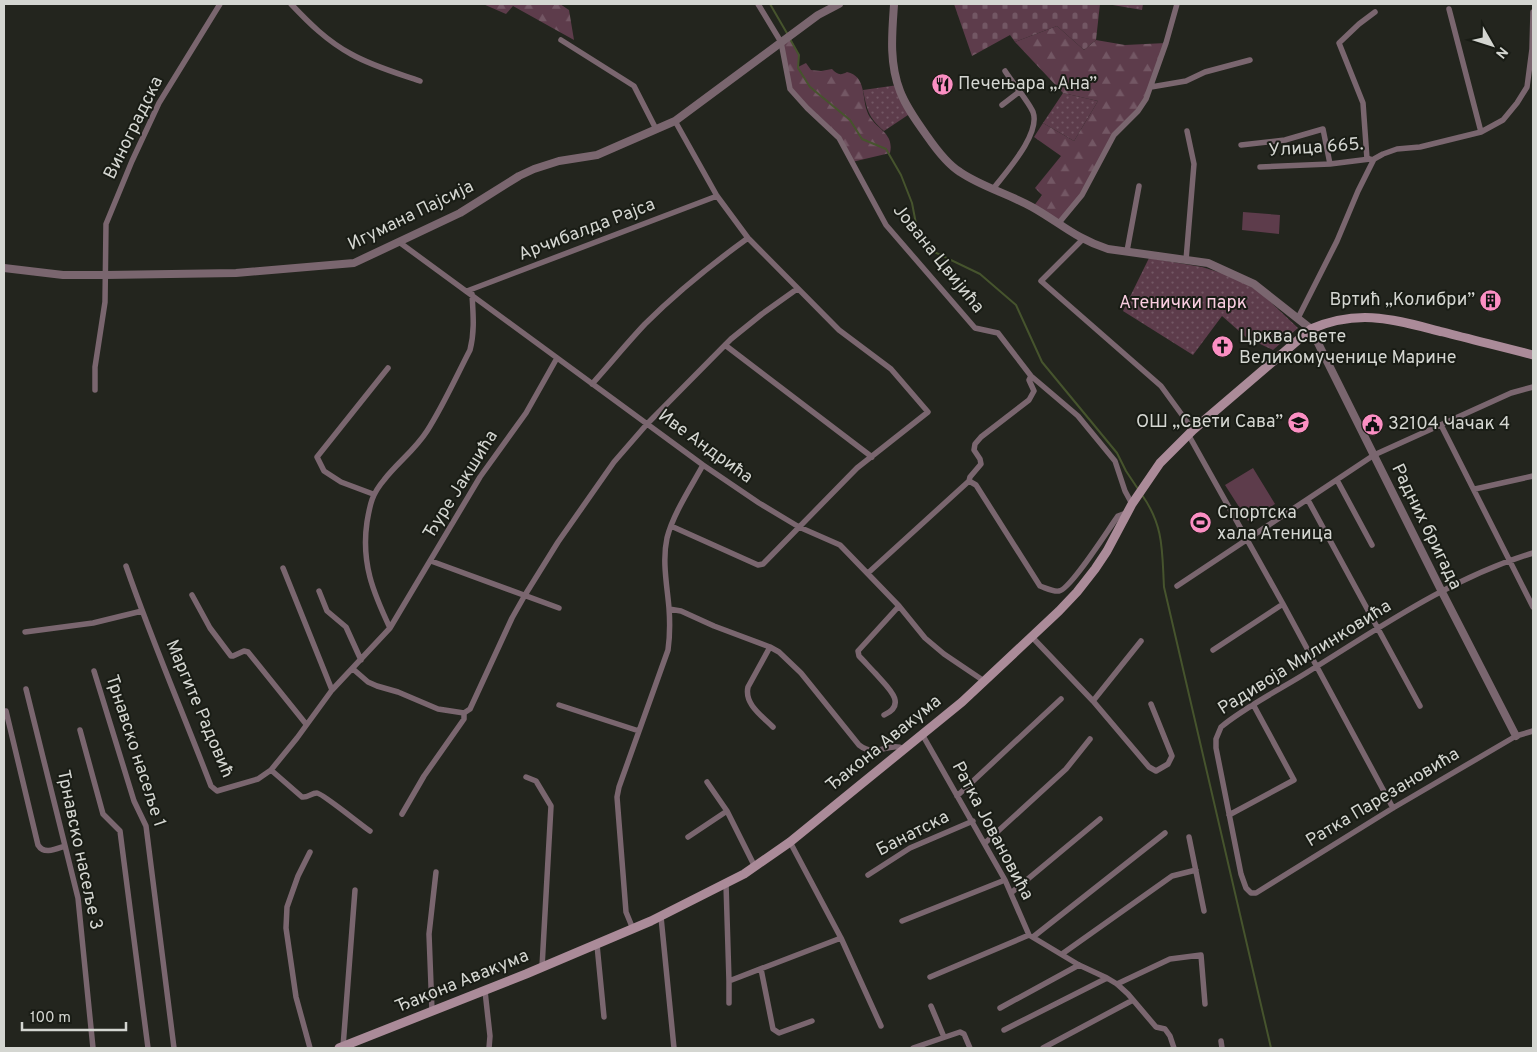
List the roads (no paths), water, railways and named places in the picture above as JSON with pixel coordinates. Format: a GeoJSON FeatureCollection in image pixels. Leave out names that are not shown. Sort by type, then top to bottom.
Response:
{"type":"FeatureCollection","features":[{"type":"Feature","properties":{"kind":"main road","name":"Ђакона Авакума"},"geometry":{"type":"LineString","coordinates":[[341,1047],[542,968],[661,917],[726,884],[755,867],[790,842],[984,682],[1032,637],[1077,592],[1095,569],[1107,551],[1126,513],[1164,458],[1190,432],[1311,329],[1330,321],[1346,318],[1381,317],[1533,355]]}},
{"type":"Feature","properties":{"kind":"street","name":"Виноградска"},"geometry":{"type":"LineString","coordinates":[[95,390],[95,367],[105,302],[106,224],[159,103],[220,4]]}},
{"type":"Feature","properties":{"kind":"street"},"geometry":{"type":"LineString","coordinates":[[291,4],[320,33],[342,50],[420,82]]}},
{"type":"Feature","properties":{"kind":"street"},"geometry":{"type":"LineString","coordinates":[[758,4],[781,42]]}},
{"type":"Feature","properties":{"kind":"street","name":"Игумана Пајсија"},"geometry":{"type":"LineString","coordinates":[[4,268],[63,275],[106,275],[236,273],[354,263],[460,213],[519,176],[534,169],[559,161],[597,154],[675,121],[818,15],[839,4]]}},
{"type":"Feature","properties":{"kind":"street"},"geometry":{"type":"LineString","coordinates":[[894,4],[891,41],[893,61],[900,91],[911,112],[932,143],[952,166],[970,179],[1033,207],[1082,239],[1108,248],[1208,264],[1241,277],[1254,284],[1311,329]]}},
{"type":"Feature","properties":{"kind":"street"},"geometry":{"type":"LineString","coordinates":[[1058,224],[1082,195],[1114,135],[1138,111],[1146,99],[1177,4]]}},
{"type":"Feature","properties":{"kind":"street"},"geometry":{"type":"LineString","coordinates":[[1449,9],[1481,132]]}},
{"type":"Feature","properties":{"kind":"street"},"geometry":{"type":"LineString","coordinates":[[1367,158],[1363,103],[1339,44],[1359,24],[1375,12]]}},
{"type":"Feature","properties":{"kind":"street"},"geometry":{"type":"LineString","coordinates":[[1298,318],[1337,241],[1374,158],[1397,149],[1420,147],[1481,132],[1503,120],[1530,87],[1533,12]]}},
{"type":"Feature","properties":{"kind":"street"},"geometry":{"type":"LineString","coordinates":[[561,40],[634,86],[656,129]]}},
{"type":"Feature","properties":{"kind":"street","name":"Јована Цвијића"},"geometry":{"type":"LineString","coordinates":[[781,42],[790,89],[839,138],[886,225],[975,328],[998,333],[1031,376],[1078,416],[1115,461],[1124,492],[1133,502]]}},
{"type":"Feature","properties":{"kind":"street"},"geometry":{"type":"LineString","coordinates":[[1151,87],[1186,81],[1205,72],[1250,60]]}},
{"type":"Feature","properties":{"kind":"street"},"geometry":{"type":"LineString","coordinates":[[993,189],[1030,139],[1034,116],[1005,71]]}},
{"type":"Feature","properties":{"kind":"street"},"geometry":{"type":"LineString","coordinates":[[1002,105],[1019,92]]}},
{"type":"Feature","properties":{"kind":"street"},"geometry":{"type":"LineString","coordinates":[[671,526],[758,565],[763,564],[857,468],[928,412],[891,368],[839,330],[748,238],[717,196],[675,121]]}},
{"type":"Feature","properties":{"kind":"street"},"geometry":{"type":"LineString","coordinates":[[1241,145],[1285,140],[1323,128],[1330,164]]}},
{"type":"Feature","properties":{"kind":"street"},"geometry":{"type":"LineString","coordinates":[[1186,260],[1194,164],[1187,131]]}},
{"type":"Feature","properties":{"kind":"street","name":"Улица 665."},"geometry":{"type":"LineString","coordinates":[[1260,167],[1330,164],[1374,158]]}},
{"type":"Feature","properties":{"kind":"street"},"geometry":{"type":"LineString","coordinates":[[1127,251],[1139,186]]}},
{"type":"Feature","properties":{"kind":"street","name":"Арчибалда Рајса"},"geometry":{"type":"LineString","coordinates":[[470,292],[717,196]]}},
{"type":"Feature","properties":{"kind":"street"},"geometry":{"type":"LineString","coordinates":[[592,384],[672,298],[713,263],[748,238]]}},
{"type":"Feature","properties":{"kind":"street"},"geometry":{"type":"LineString","coordinates":[[1082,239],[1041,281],[1160,386],[1190,432],[1394,808]]}},
{"type":"Feature","properties":{"kind":"street","name":"Иве Андрића"},"geometry":{"type":"LineString","coordinates":[[400,242],[592,384],[759,504],[799,527],[840,546],[899,606],[925,638],[984,682]]}},
{"type":"Feature","properties":{"kind":"street"},"geometry":{"type":"LineString","coordinates":[[353,669],[368,682],[438,709],[464,713],[470,709],[512,618],[525,595],[585,502],[614,462],[725,345],[762,314],[797,289]]}},
{"type":"Feature","properties":{"kind":"street"},"geometry":{"type":"LineString","coordinates":[[390,628],[377,600],[369,576],[365,552],[366,532],[373,494],[427,432],[470,350],[474,327],[470,292]]}},
{"type":"Feature","properties":{"kind":"street","name":"Радних бригада"},"geometry":{"type":"LineString","coordinates":[[1311,329],[1516,736]]}},
{"type":"Feature","properties":{"kind":"street"},"geometry":{"type":"LineString","coordinates":[[725,345],[872,457]]}},
{"type":"Feature","properties":{"kind":"street","name":"Ђуре Јакшића"},"geometry":{"type":"LineString","coordinates":[[390,628],[480,477],[526,413],[557,358]]}},
{"type":"Feature","properties":{"kind":"street"},"geometry":{"type":"LineString","coordinates":[[373,494],[341,482],[324,471],[317,457],[388,368]]}},
{"type":"Feature","properties":{"kind":"street"},"geometry":{"type":"LineString","coordinates":[[868,573],[969,481],[970,476],[981,464],[974,450],[975,444],[981,437],[1029,400],[1034,391],[1029,380],[1031,376]]}},
{"type":"Feature","properties":{"kind":"street"},"geometry":{"type":"LineString","coordinates":[[1177,586],[1374,455],[1511,393],[1533,387]]}},
{"type":"Feature","properties":{"kind":"street"},"geometry":{"type":"LineString","coordinates":[[1441,425],[1475,489],[1533,608]]}},
{"type":"Feature","properties":{"kind":"street"},"geometry":{"type":"LineString","coordinates":[[633,929],[626,912],[617,797],[668,650],[670,631],[669,609],[664,563],[667,539],[671,526],[703,465]]}},
{"type":"Feature","properties":{"kind":"street"},"geometry":{"type":"LineString","coordinates":[[1475,489],[1533,476]]}},
{"type":"Feature","properties":{"kind":"street"},"geometry":{"type":"LineString","coordinates":[[1337,480],[1372,545]]}},
{"type":"Feature","properties":{"kind":"street"},"geometry":{"type":"LineString","coordinates":[[969,481],[976,485],[1040,586],[1058,591],[1062,590],[1072,579],[1118,516],[1126,513]]}},
{"type":"Feature","properties":{"kind":"street"},"geometry":{"type":"LineString","coordinates":[[1308,500],[1420,706]]}},
{"type":"Feature","properties":{"kind":"street","name":"Радивоја Милинковића"},"geometry":{"type":"LineString","coordinates":[[1251,893],[1246,888],[1240,874],[1216,748],[1216,739],[1221,727],[1377,629],[1442,592],[1510,560],[1533,553]]}},
{"type":"Feature","properties":{"kind":"street"},"geometry":{"type":"LineString","coordinates":[[431,561],[559,608]]}},
{"type":"Feature","properties":{"kind":"street","name":"Маргите Радовић"},"geometry":{"type":"LineString","coordinates":[[126,566],[142,612],[211,786],[217,792],[258,779],[271,770],[332,690],[390,628]]}},
{"type":"Feature","properties":{"kind":"street"},"geometry":{"type":"LineString","coordinates":[[283,568],[332,690]]}},
{"type":"Feature","properties":{"kind":"street"},"geometry":{"type":"LineString","coordinates":[[320,591],[326,611],[346,626],[361,660]]}},
{"type":"Feature","properties":{"kind":"street"},"geometry":{"type":"LineString","coordinates":[[192,595],[210,628],[231,656],[244,651],[248,652],[306,724]]}},
{"type":"Feature","properties":{"kind":"street"},"geometry":{"type":"LineString","coordinates":[[1213,650],[1284,604]]}},
{"type":"Feature","properties":{"kind":"street"},"geometry":{"type":"LineString","coordinates":[[884,715],[892,710],[894,706],[893,694],[859,656],[858,650],[899,606]]}},
{"type":"Feature","properties":{"kind":"street"},"geometry":{"type":"LineString","coordinates":[[669,609],[681,611],[714,626],[770,647],[788,659],[864,749],[874,751],[894,746],[904,749]]}},
{"type":"Feature","properties":{"kind":"street"},"geometry":{"type":"LineString","coordinates":[[25,632],[93,622],[142,612]]}},
{"type":"Feature","properties":{"kind":"street"},"geometry":{"type":"LineString","coordinates":[[1032,637],[1093,701],[1149,767],[1156,770],[1168,764],[1172,756],[1151,704]]}},
{"type":"Feature","properties":{"kind":"street"},"geometry":{"type":"LineString","coordinates":[[1093,701],[1141,640]]}},
{"type":"Feature","properties":{"kind":"street"},"geometry":{"type":"LineString","coordinates":[[770,647],[746,694],[750,703],[773,727]]}},
{"type":"Feature","properties":{"kind":"street","name":"Трнавско насеље 1"},"geometry":{"type":"LineString","coordinates":[[94,671],[134,801],[146,826],[174,1048]]}},
{"type":"Feature","properties":{"kind":"street","name":"Трнавско насеље 3"},"geometry":{"type":"LineString","coordinates":[[26,689],[78,898],[93,1048]]}},
{"type":"Feature","properties":{"kind":"street"},"geometry":{"type":"LineString","coordinates":[[957,796],[1061,699]]}},
{"type":"Feature","properties":{"kind":"street"},"geometry":{"type":"LineString","coordinates":[[559,705],[639,731]]}},
{"type":"Feature","properties":{"kind":"street"},"geometry":{"type":"LineString","coordinates":[[1229,816],[1294,780],[1254,706]]}},
{"type":"Feature","properties":{"kind":"street"},"geometry":{"type":"LineString","coordinates":[[6,711],[38,845],[45,851],[65,846]]}},
{"type":"Feature","properties":{"kind":"street"},"geometry":{"type":"LineString","coordinates":[[402,814],[424,776],[464,719],[464,713]]}},
{"type":"Feature","properties":{"kind":"street"},"geometry":{"type":"LineString","coordinates":[[80,730],[103,814],[120,831],[148,1048]]}},
{"type":"Feature","properties":{"kind":"street","name":"Ратка Парезановића"},"geometry":{"type":"LineString","coordinates":[[1251,893],[1256,893],[1516,736],[1533,731]]}},
{"type":"Feature","properties":{"kind":"street","name":"Ратка Јовановића"},"geometry":{"type":"LineString","coordinates":[[922,734],[1006,880],[1031,936]]}},
{"type":"Feature","properties":{"kind":"street"},"geometry":{"type":"LineString","coordinates":[[985,843],[1066,769],[1090,739]]}},
{"type":"Feature","properties":{"kind":"street"},"geometry":{"type":"LineString","coordinates":[[271,770],[302,797],[314,793],[322,794],[370,831]]}},
{"type":"Feature","properties":{"kind":"street"},"geometry":{"type":"LineString","coordinates":[[526,777],[536,781],[551,806],[542,968]]}},
{"type":"Feature","properties":{"kind":"street"},"geometry":{"type":"LineString","coordinates":[[707,782],[728,812],[755,867]]}},
{"type":"Feature","properties":{"kind":"street"},"geometry":{"type":"LineString","coordinates":[[688,837],[728,812]]}},
{"type":"Feature","properties":{"kind":"street"},"geometry":{"type":"LineString","coordinates":[[1011,893],[1100,819]]}},
{"type":"Feature","properties":{"kind":"street","name":"Банатска"},"geometry":{"type":"LineString","coordinates":[[868,875],[910,848],[973,821]]}},
{"type":"Feature","properties":{"kind":"street"},"geometry":{"type":"LineString","coordinates":[[930,977],[1031,936],[1165,833]]}},
{"type":"Feature","properties":{"kind":"street"},"geometry":{"type":"LineString","coordinates":[[1189,837],[1204,911]]}},
{"type":"Feature","properties":{"kind":"street"},"geometry":{"type":"LineString","coordinates":[[790,842],[841,938],[881,1026]]}},
{"type":"Feature","properties":{"kind":"street"},"geometry":{"type":"LineString","coordinates":[[310,852],[286,907],[286,928],[296,996],[310,1048]]}},
{"type":"Feature","properties":{"kind":"street"},"geometry":{"type":"LineString","coordinates":[[1062,954],[1172,876],[1196,870]]}},
{"type":"Feature","properties":{"kind":"street"},"geometry":{"type":"LineString","coordinates":[[432,1011],[429,934],[436,872]]}},
{"type":"Feature","properties":{"kind":"street"},"geometry":{"type":"LineString","coordinates":[[902,921],[1006,880]]}},
{"type":"Feature","properties":{"kind":"street"},"geometry":{"type":"LineString","coordinates":[[726,884],[729,1003]]}},
{"type":"Feature","properties":{"kind":"street"},"geometry":{"type":"LineString","coordinates":[[341,1047],[356,890]]}},
{"type":"Feature","properties":{"kind":"street"},"geometry":{"type":"LineString","coordinates":[[661,917],[674,1048]]}},
{"type":"Feature","properties":{"kind":"street"},"geometry":{"type":"LineString","coordinates":[[1031,936],[1079,965],[1117,984],[1156,1027],[1166,1029],[1174,1048]]}},
{"type":"Feature","properties":{"kind":"street"},"geometry":{"type":"LineString","coordinates":[[729,981],[841,938]]}},
{"type":"Feature","properties":{"kind":"street"},"geometry":{"type":"LineString","coordinates":[[596,945],[604,1018]]}},
{"type":"Feature","properties":{"kind":"street"},"geometry":{"type":"LineString","coordinates":[[1117,984],[1170,959],[1201,955],[1205,1004]]}},
{"type":"Feature","properties":{"kind":"street"},"geometry":{"type":"LineString","coordinates":[[1000,1008],[1079,965]]}},
{"type":"Feature","properties":{"kind":"street"},"geometry":{"type":"LineString","coordinates":[[761,969],[772,1029],[779,1033],[812,1021]]}},
{"type":"Feature","properties":{"kind":"street"},"geometry":{"type":"LineString","coordinates":[[1004,1030],[1107,978]]}},
{"type":"Feature","properties":{"kind":"street"},"geometry":{"type":"LineString","coordinates":[[485,991],[490,1036],[489,1048]]}},
{"type":"Feature","properties":{"kind":"street"},"geometry":{"type":"LineString","coordinates":[[1043,1048],[1133,1000]]}},
{"type":"Feature","properties":{"kind":"street"},"geometry":{"type":"LineString","coordinates":[[931,1006],[944,1037]]}},
{"type":"Feature","properties":{"kind":"street"},"geometry":{"type":"LineString","coordinates":[[913,1048],[960,1032],[964,1034],[970,1048]]}},
{"type":"Feature","properties":{"kind":"street"},"geometry":{"type":"LineString","coordinates":[[1221,1041],[1222,1048]]}},
{"type":"Feature","properties":{"kind":"waterway"},"geometry":{"type":"LineString","coordinates":[[770,4],[788,35]]}},
{"type":"Feature","properties":{"kind":"waterway"},"geometry":{"type":"LineString","coordinates":[[790,39],[799,55],[798,68],[810,87],[850,120],[862,139],[886,149],[901,175],[912,203],[917,229],[924,247],[980,274],[1016,305],[1042,362],[1117,453],[1138,489]]}},
{"type":"Feature","properties":{"kind":"waterway"},"geometry":{"type":"LineString","coordinates":[[1142,495],[1158,528],[1162,550],[1164,587],[1271,1048]]}},
{"type":"Feature","properties":{"kind":"place","name":"Печењара „Ана”"},"geometry":{"type":"Point","coordinates":[942,84]}},
{"type":"Feature","properties":{"kind":"place","name":"Вртић „Колибри”"},"geometry":{"type":"Point","coordinates":[1491,300]}},
{"type":"Feature","properties":{"kind":"place","name":"Црква Свете Великомученице Марине"},"geometry":{"type":"Point","coordinates":[1223,347]}},
{"type":"Feature","properties":{"kind":"place","name":"ОШ „Свети Сава”"},"geometry":{"type":"Point","coordinates":[1299,422]}},
{"type":"Feature","properties":{"kind":"place","name":"32104 Чачак 4"},"geometry":{"type":"Point","coordinates":[1372,424]}},
{"type":"Feature","properties":{"kind":"place","name":"Спортска хала Атеница"},"geometry":{"type":"Point","coordinates":[1201,523]}},
{"type":"Feature","properties":{"kind":"park label","name":"Атенички парк"},"geometry":{"type":"Point","coordinates":[1183,303]}}]}
